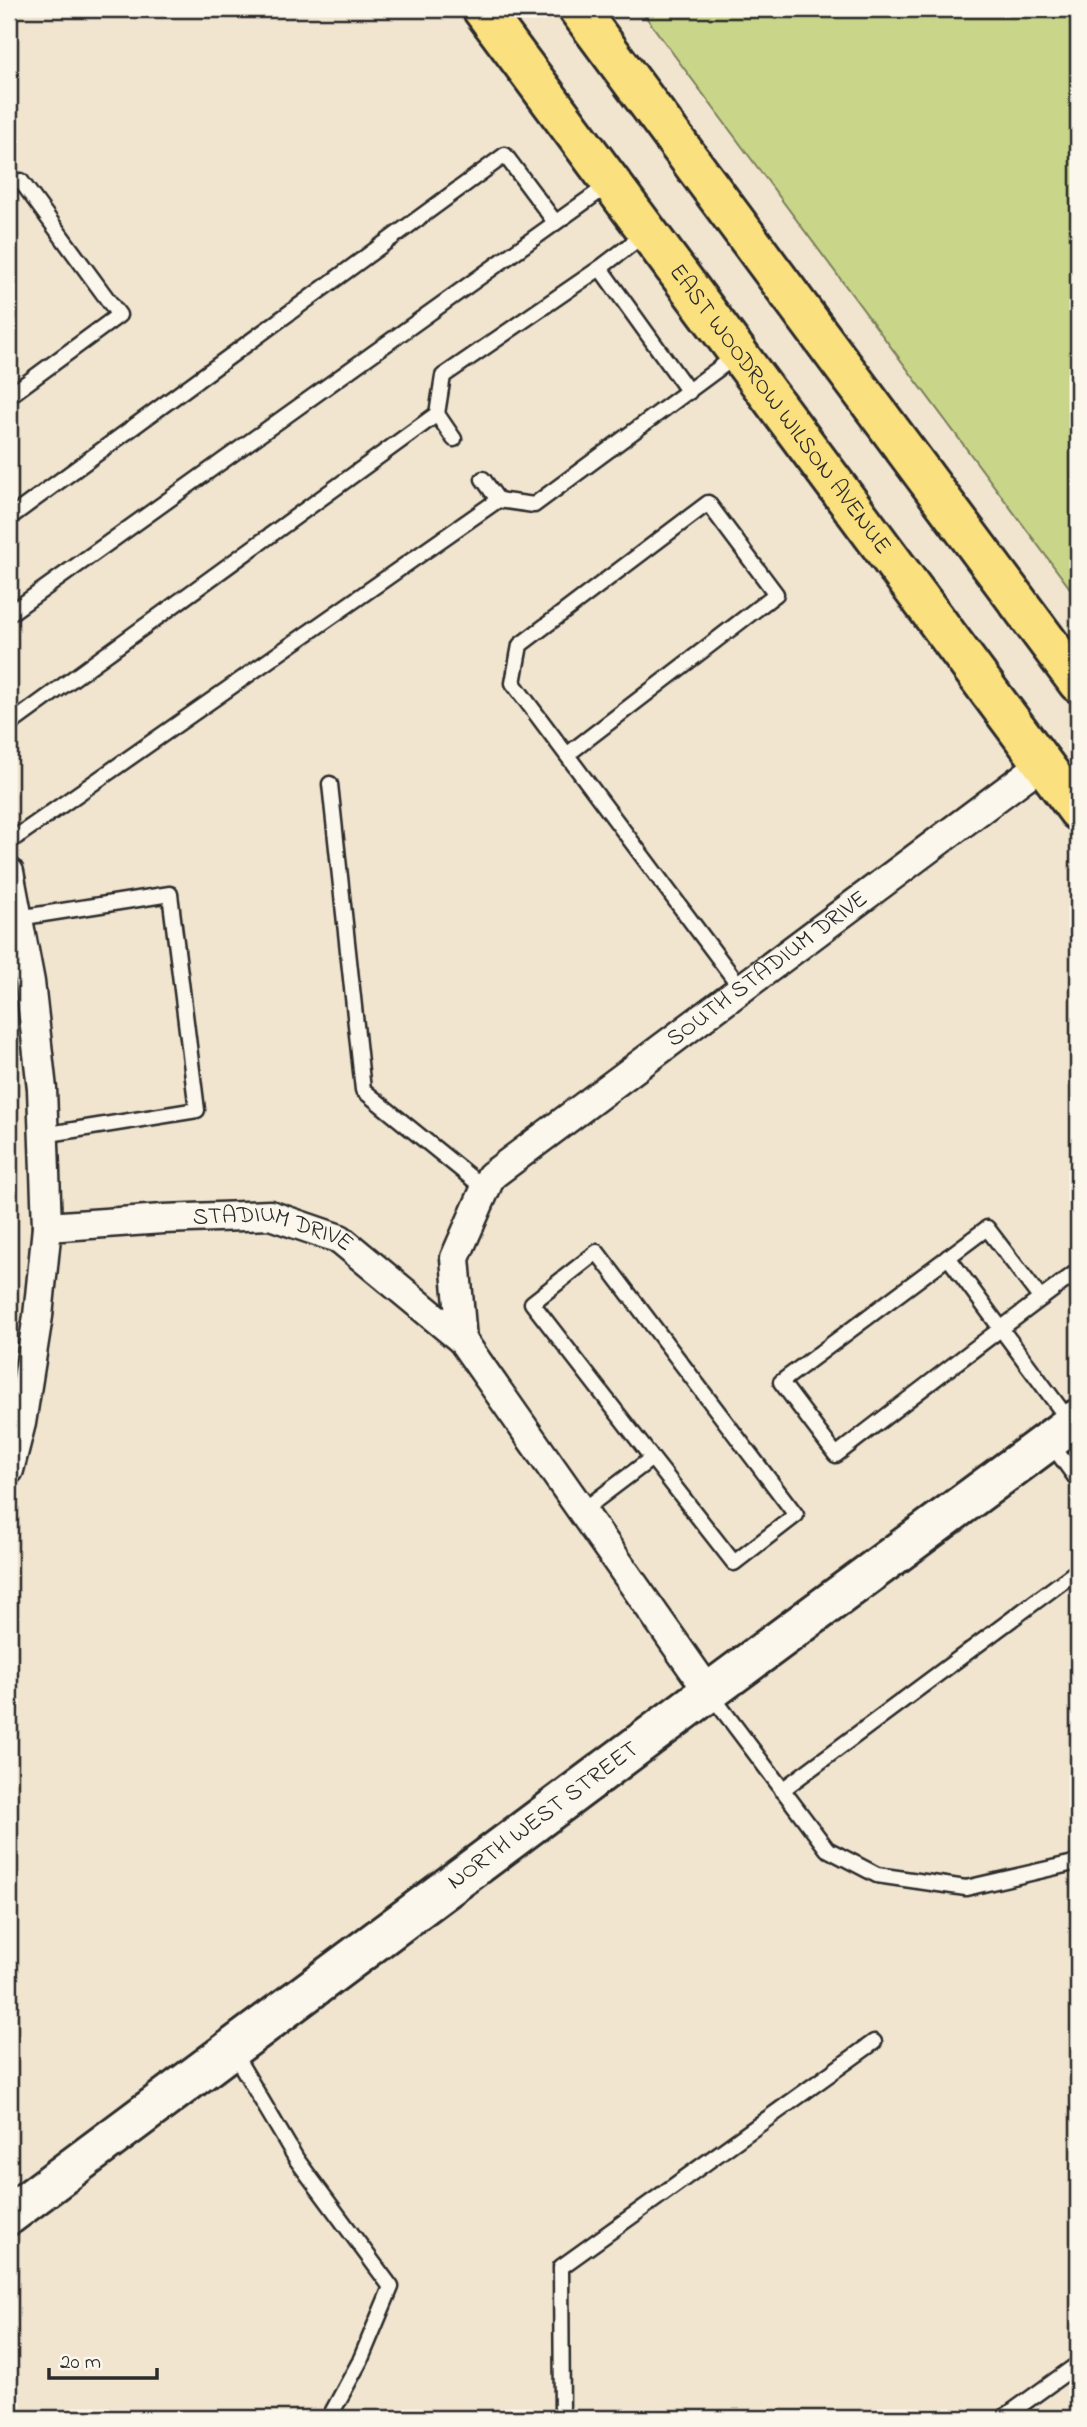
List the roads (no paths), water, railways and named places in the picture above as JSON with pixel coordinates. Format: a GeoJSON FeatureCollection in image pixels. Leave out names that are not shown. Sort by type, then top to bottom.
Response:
{"type":"FeatureCollection","features":[{"type":"Feature","properties":{"kind":"main road","name":"EAST WOODROW WILSON AVENUE"},"geometry":{"type":"LineString","coordinates":[[482,9],[1078,811]]}},
{"type":"Feature","properties":{"kind":"main road"},"geometry":{"type":"LineString","coordinates":[[578,9],[1078,683]]}},
{"type":"Feature","properties":{"kind":"street","name":"SOUTH STADIUM DRIVE"},"geometry":{"type":"LineString","coordinates":[[488,1182],[1043,763]]}},
{"type":"Feature","properties":{"kind":"street"},"geometry":{"type":"LineString","coordinates":[[9,872],[30,982],[42,1089],[47,1227],[38,1316],[21,1423],[9,1470]]}},
{"type":"Feature","properties":{"kind":"street"},"geometry":{"type":"LineString","coordinates":[[488,1182],[455,1258],[462,1340],[709,1692]]}},
{"type":"Feature","properties":{"kind":"street","name":"STADIUM DRIVE"},"geometry":{"type":"LineString","coordinates":[[47,1227],[270,1215],[340,1239],[462,1340]]}},
{"type":"Feature","properties":{"kind":"street","name":"NORTH WEST STREET"},"geometry":{"type":"LineString","coordinates":[[9,2215],[1067,1428]]}},
{"type":"Feature","properties":{"kind":"lane"},"geometry":{"type":"LineString","coordinates":[[9,518],[505,155],[555,222]]}},
{"type":"Feature","properties":{"kind":"lane"},"geometry":{"type":"LineString","coordinates":[[9,396],[119,315],[21,181]]}},
{"type":"Feature","properties":{"kind":"lane"},"geometry":{"type":"LineString","coordinates":[[9,614],[611,183]]}},
{"type":"Feature","properties":{"kind":"lane"},"geometry":{"type":"LineString","coordinates":[[454,439],[437,414],[443,376],[600,268],[647,232]]}},
{"type":"Feature","properties":{"kind":"lane"},"geometry":{"type":"LineString","coordinates":[[600,268],[689,392]]}},
{"type":"Feature","properties":{"kind":"lane"},"geometry":{"type":"LineString","coordinates":[[9,842],[498,500],[534,505],[738,355]]}},
{"type":"Feature","properties":{"kind":"lane"},"geometry":{"type":"LineString","coordinates":[[9,725],[437,414]]}},
{"type":"Feature","properties":{"kind":"lane"},"geometry":{"type":"LineString","coordinates":[[483,479],[498,500]]}},
{"type":"Feature","properties":{"kind":"lane"},"geometry":{"type":"LineString","coordinates":[[568,754],[776,594],[708,503],[520,645],[513,682],[741,989]]}},
{"type":"Feature","properties":{"kind":"lane"},"geometry":{"type":"LineString","coordinates":[[330,784],[363,1090],[488,1182]]}},
{"type":"Feature","properties":{"kind":"lane"},"geometry":{"type":"LineString","coordinates":[[18,918],[170,894],[197,1110],[43,1135]]}},
{"type":"Feature","properties":{"kind":"lane"},"geometry":{"type":"LineString","coordinates":[[1041,1299],[987,1228],[781,1382],[836,1455],[1074,1274]]}},
{"type":"Feature","properties":{"kind":"lane"},"geometry":{"type":"LineString","coordinates":[[597,1252],[796,1515],[734,1563],[652,1458],[532,1303],[597,1252]]}},
{"type":"Feature","properties":{"kind":"lane"},"geometry":{"type":"LineString","coordinates":[[947,1257],[1067,1428],[1078,1481]]}},
{"type":"Feature","properties":{"kind":"lane"},"geometry":{"type":"LineString","coordinates":[[582,1511],[652,1458]]}},
{"type":"Feature","properties":{"kind":"lane"},"geometry":{"type":"LineString","coordinates":[[782,1790],[1078,1570]]}},
{"type":"Feature","properties":{"kind":"lane"},"geometry":{"type":"LineString","coordinates":[[709,1692],[827,1849],[877,1875],[966,1888],[1078,1862]]}},
{"type":"Feature","properties":{"kind":"lane"},"geometry":{"type":"LineString","coordinates":[[562,2418],[561,2267],[874,2042]]}},
{"type":"Feature","properties":{"kind":"lane"},"geometry":{"type":"LineString","coordinates":[[231,2049],[297,2160],[391,2287],[360,2361],[329,2418]]}},
{"type":"Feature","properties":{"kind":"lane"},"geometry":{"type":"LineString","coordinates":[[1003,2418],[1078,2364]]}}]}
